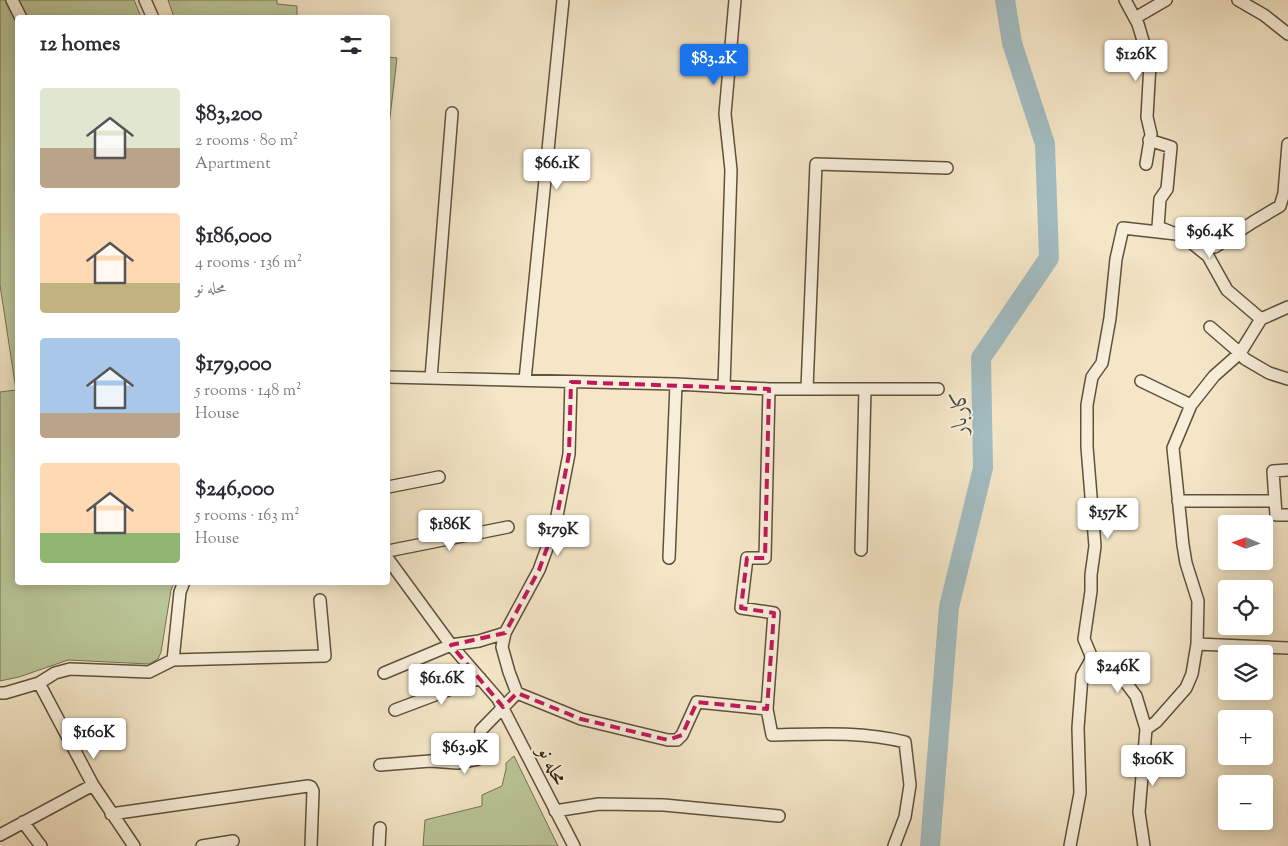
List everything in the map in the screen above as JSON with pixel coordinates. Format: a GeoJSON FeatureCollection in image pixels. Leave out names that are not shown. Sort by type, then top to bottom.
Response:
{"type":"FeatureCollection","features":[{"type":"Feature","properties":{"kind":"street"},"geometry":{"type":"LineString","coordinates":[[12,0],[20,15]]}},
{"type":"Feature","properties":{"kind":"street"},"geometry":{"type":"LineString","coordinates":[[145,0],[151,15]]}},
{"type":"Feature","properties":{"kind":"street"},"geometry":{"type":"LineString","coordinates":[[525,380],[563,0]]}},
{"type":"Feature","properties":{"kind":"street"},"geometry":{"type":"LineString","coordinates":[[724,387],[731,170],[725,114],[735,0]]}},
{"type":"Feature","properties":{"kind":"street"},"geometry":{"type":"LineString","coordinates":[[1125,0],[1138,24],[1150,64],[1147,117],[1151,134],[1146,164]]}},
{"type":"Feature","properties":{"kind":"street"},"geometry":{"type":"LineString","coordinates":[[1134,18],[1166,0]]}},
{"type":"Feature","properties":{"kind":"street"},"geometry":{"type":"LineString","coordinates":[[1238,0],[1264,15],[1288,34]]}},
{"type":"Feature","properties":{"kind":"street"},"geometry":{"type":"LineString","coordinates":[[431,378],[452,112]]}},
{"type":"Feature","properties":{"kind":"street"},"geometry":{"type":"LineString","coordinates":[[1149,140],[1171,147],[1167,189],[1160,199],[1158,227],[1190,242],[1208,256],[1227,290],[1261,319]]}},
{"type":"Feature","properties":{"kind":"street"},"geometry":{"type":"LineString","coordinates":[[1190,242],[1216,247],[1280,206],[1284,193],[1288,144]]}},
{"type":"Feature","properties":{"kind":"street"},"geometry":{"type":"LineString","coordinates":[[807,389],[816,164],[946,168]]}},
{"type":"Feature","properties":{"kind":"street"},"geometry":{"type":"LineString","coordinates":[[1144,846],[1139,812],[1146,729],[1136,696],[1120,675],[1092,658],[1084,639],[1092,591],[1091,575],[1095,546],[1087,405],[1092,377],[1102,363],[1110,318],[1116,259],[1123,228],[1176,234]]}},
{"type":"Feature","properties":{"kind":"street"},"geometry":{"type":"LineString","coordinates":[[1146,729],[1161,717],[1186,688],[1192,674],[1198,644],[1198,602],[1186,563],[1173,448],[1191,405],[1214,376],[1240,353],[1261,319],[1288,307]]}},
{"type":"Feature","properties":{"kind":"street"},"geometry":{"type":"LineString","coordinates":[[1210,327],[1245,359],[1268,373],[1288,379]]}},
{"type":"Feature","properties":{"kind":"street"},"geometry":{"type":"LineString","coordinates":[[390,377],[676,384],[769,389],[938,389]]}},
{"type":"Feature","properties":{"kind":"street"},"geometry":{"type":"LineString","coordinates":[[1142,381],[1191,405]]}},
{"type":"Feature","properties":{"kind":"street"},"geometry":{"type":"LineString","coordinates":[[571,382],[569,454],[555,526],[539,570],[505,633],[502,647],[508,672],[517,693],[581,719],[668,740],[677,740],[682,735],[697,702],[767,709]]}},
{"type":"Feature","properties":{"kind":"street"},"geometry":{"type":"LineString","coordinates":[[669,558],[676,384]]}},
{"type":"Feature","properties":{"kind":"street"},"geometry":{"type":"LineString","coordinates":[[769,389],[765,558],[748,558],[741,608],[774,613],[767,709],[772,735],[839,734],[884,737],[905,742],[910,785],[905,817],[894,846]]}},
{"type":"Feature","properties":{"kind":"street"},"geometry":{"type":"LineString","coordinates":[[861,550],[865,389]]}},
{"type":"Feature","properties":{"kind":"street"},"geometry":{"type":"LineString","coordinates":[[1288,470],[1273,472],[1276,516],[1288,515]]}},
{"type":"Feature","properties":{"kind":"street"},"geometry":{"type":"LineString","coordinates":[[390,487],[439,477]]}},
{"type":"Feature","properties":{"kind":"street"},"geometry":{"type":"LineString","coordinates":[[1178,500],[1275,501]]}},
{"type":"Feature","properties":{"kind":"street"},"geometry":{"type":"LineString","coordinates":[[390,551],[508,527]]}},
{"type":"Feature","properties":{"kind":"street","name":"محله نو"},"geometry":{"type":"LineString","coordinates":[[390,562],[451,646],[498,699],[574,846]]}},
{"type":"Feature","properties":{"kind":"street"},"geometry":{"type":"LineString","coordinates":[[173,660],[180,592],[183,585]]}},
{"type":"Feature","properties":{"kind":"street"},"geometry":{"type":"LineString","coordinates":[[0,693],[39,683],[55,672],[70,669],[149,672],[173,660],[322,656],[325,653],[320,600]]}},
{"type":"Feature","properties":{"kind":"street"},"geometry":{"type":"LineString","coordinates":[[384,672],[451,646],[479,641],[505,633]]}},
{"type":"Feature","properties":{"kind":"street"},"geometry":{"type":"LineString","coordinates":[[1198,644],[1288,648]]}},
{"type":"Feature","properties":{"kind":"street"},"geometry":{"type":"LineString","coordinates":[[1070,846],[1080,793],[1078,728],[1082,676],[1092,658]]}},
{"type":"Feature","properties":{"kind":"street"},"geometry":{"type":"LineString","coordinates":[[395,710],[480,678]]}},
{"type":"Feature","properties":{"kind":"street"},"geometry":{"type":"LineString","coordinates":[[39,683],[93,785],[134,846]]}},
{"type":"Feature","properties":{"kind":"street"},"geometry":{"type":"LineString","coordinates":[[380,765],[430,761],[457,763],[478,760],[481,730],[517,693]]}},
{"type":"Feature","properties":{"kind":"street"},"geometry":{"type":"LineString","coordinates":[[0,835],[93,785]]}},
{"type":"Feature","properties":{"kind":"street"},"geometry":{"type":"LineString","coordinates":[[111,814],[308,786],[311,787],[313,792],[311,846]]}},
{"type":"Feature","properties":{"kind":"street"},"geometry":{"type":"LineString","coordinates":[[555,811],[599,804],[655,805],[779,816]]}},
{"type":"Feature","properties":{"kind":"street"},"geometry":{"type":"LineString","coordinates":[[23,822],[42,846]]}},
{"type":"Feature","properties":{"kind":"street"},"geometry":{"type":"LineString","coordinates":[[379,846],[380,828]]}},
{"type":"Feature","properties":{"kind":"street"},"geometry":{"type":"LineString","coordinates":[[202,846],[233,841]]}},
{"type":"Feature","properties":{"kind":"highlighted area"},"geometry":{"type":"Polygon","coordinates":[[[571,382],[769,389],[765,558],[747,558],[741,608],[774,613],[767,709],[697,702],[682,735],[668,740],[581,719],[517,693],[503,707],[451,645],[505,633],[539,570],[555,526],[569,454],[571,382]]]}},
{"type":"Feature","properties":{"kind":"green space"},"geometry":{"type":"Polygon","coordinates":[[[0,0],[134,0],[140,15],[15,15],[15,383],[0,285],[0,0]]]}},
{"type":"Feature","properties":{"kind":"green space"},"geometry":{"type":"Polygon","coordinates":[[[168,0],[277,0],[277,4],[297,6],[297,15],[173,15],[168,0]]]}},
{"type":"Feature","properties":{"kind":"green space"},"geometry":{"type":"Polygon","coordinates":[[[390,57],[397,58],[390,117],[390,57]]]}},
{"type":"Feature","properties":{"kind":"green space"},"geometry":{"type":"Polygon","coordinates":[[[15,390],[15,585],[173,585],[161,652],[158,659],[149,664],[68,660],[19,677],[0,681],[0,392],[15,390]]]}},
{"type":"Feature","properties":{"kind":"green space"},"geometry":{"type":"Polygon","coordinates":[[[514,756],[558,846],[423,846],[425,820],[482,806],[482,795],[502,786],[506,763],[514,756]]]}},
{"type":"Feature","properties":{"kind":"waterway","name":"کاربار"},"geometry":{"type":"LineString","coordinates":[[930,846],[949,607],[983,468],[981,358],[1049,258],[1045,144],[1012,43],[1005,0]]}}]}
